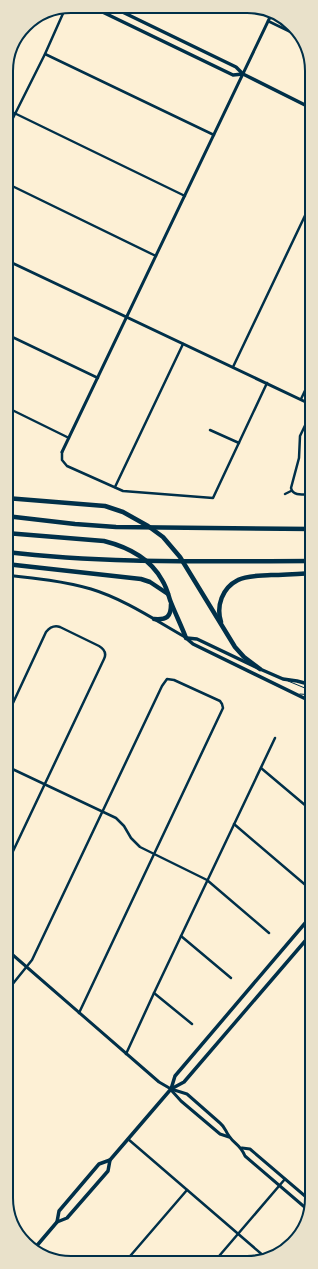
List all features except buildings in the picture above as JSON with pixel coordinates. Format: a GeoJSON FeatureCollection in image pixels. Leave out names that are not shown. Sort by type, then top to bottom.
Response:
{"type":"FeatureCollection","features":[{"type":"Feature","properties":{"kind":"highway"},"geometry":{"type":"LineString","coordinates":[[13,499],[105,506],[124,512],[156,531],[174,550],[239,652],[260,669]]}},
{"type":"Feature","properties":{"kind":"highway"},"geometry":{"type":"LineString","coordinates":[[13,517],[116,527],[305,529]]}},
{"type":"Feature","properties":{"kind":"highway"},"geometry":{"type":"LineString","coordinates":[[13,534],[100,541],[120,546],[140,556],[157,572],[164,584],[186,638]]}},
{"type":"Feature","properties":{"kind":"highway"},"geometry":{"type":"LineString","coordinates":[[13,553],[107,560],[305,561]]}},
{"type":"Feature","properties":{"kind":"highway"},"geometry":{"type":"LineString","coordinates":[[13,565],[140,579],[150,582],[168,594]]}},
{"type":"Feature","properties":{"kind":"highway"},"geometry":{"type":"LineString","coordinates":[[227,635],[222,625],[219,610],[224,592],[237,580],[246,577],[305,573]]}},
{"type":"Feature","properties":{"kind":"highway"},"geometry":{"type":"LineString","coordinates":[[154,619],[163,620],[168,617],[171,612],[170,600]]}},
{"type":"Feature","properties":{"kind":"main road"},"geometry":{"type":"LineString","coordinates":[[105,13],[234,75],[243,74]]}},
{"type":"Feature","properties":{"kind":"main road"},"geometry":{"type":"LineString","coordinates":[[124,13],[236,67],[243,74],[305,105]]}},
{"type":"Feature","properties":{"kind":"main road"},"geometry":{"type":"LineString","coordinates":[[186,638],[197,639],[283,679],[305,683]]}},
{"type":"Feature","properties":{"kind":"main road"},"geometry":{"type":"LineString","coordinates":[[186,638],[193,644],[305,698]]}},
{"type":"Feature","properties":{"kind":"main road"},"geometry":{"type":"LineString","coordinates":[[171,1089],[175,1076],[305,924]]}},
{"type":"Feature","properties":{"kind":"main road"},"geometry":{"type":"LineString","coordinates":[[58,1222],[59,1212],[99,1164],[110,1160],[171,1089],[184,1082],[305,941]]}},
{"type":"Feature","properties":{"kind":"main road"},"geometry":{"type":"LineString","coordinates":[[38,1245],[58,1222],[67,1218],[108,1171],[110,1160]]}},
{"type":"Feature","properties":{"kind":"street"},"geometry":{"type":"LineString","coordinates":[[13,117],[45,54],[63,14]]}},
{"type":"Feature","properties":{"kind":"street"},"geometry":{"type":"LineString","coordinates":[[267,383],[213,498],[123,491],[67,466],[62,460],[62,452],[270,18]]}},
{"type":"Feature","properties":{"kind":"street"},"geometry":{"type":"LineString","coordinates":[[268,21],[289,31]]}},
{"type":"Feature","properties":{"kind":"street"},"geometry":{"type":"LineString","coordinates":[[45,54],[214,135]]}},
{"type":"Feature","properties":{"kind":"street"},"geometry":{"type":"LineString","coordinates":[[15,113],[185,196]]}},
{"type":"Feature","properties":{"kind":"street"},"geometry":{"type":"LineString","coordinates":[[13,186],[156,256]]}},
{"type":"Feature","properties":{"kind":"street"},"geometry":{"type":"LineString","coordinates":[[233,367],[305,218]]}},
{"type":"Feature","properties":{"kind":"street"},"geometry":{"type":"LineString","coordinates":[[13,263],[305,401]]}},
{"type":"Feature","properties":{"kind":"street"},"geometry":{"type":"LineString","coordinates":[[13,337],[98,378]]}},
{"type":"Feature","properties":{"kind":"street"},"geometry":{"type":"LineString","coordinates":[[115,487],[184,344]]}},
{"type":"Feature","properties":{"kind":"street"},"geometry":{"type":"LineString","coordinates":[[301,399],[305,391]]}},
{"type":"Feature","properties":{"kind":"street"},"geometry":{"type":"LineString","coordinates":[[13,410],[69,438]]}},
{"type":"Feature","properties":{"kind":"street"},"geometry":{"type":"LineString","coordinates":[[291,491],[299,458],[300,436],[305,426]]}},
{"type":"Feature","properties":{"kind":"street"},"geometry":{"type":"LineString","coordinates":[[210,430],[240,443]]}},
{"type":"Feature","properties":{"kind":"street"},"geometry":{"type":"LineString","coordinates":[[291,491],[295,494],[305,494]]}},
{"type":"Feature","properties":{"kind":"street"},"geometry":{"type":"LineString","coordinates":[[285,494],[291,491]]}},
{"type":"Feature","properties":{"kind":"street"},"geometry":{"type":"LineString","coordinates":[[13,576],[62,582],[91,589],[118,599],[186,638]]}},
{"type":"Feature","properties":{"kind":"street"},"geometry":{"type":"LineString","coordinates":[[13,703],[46,632],[52,626],[60,627],[99,646],[105,652],[104,659],[13,851]]}},
{"type":"Feature","properties":{"kind":"street"},"geometry":{"type":"LineString","coordinates":[[13,983],[32,960],[162,686],[168,679],[174,680],[220,701],[223,706],[78,1013]]}},
{"type":"Feature","properties":{"kind":"street"},"geometry":{"type":"LineString","coordinates":[[126,1054],[275,738]]}},
{"type":"Feature","properties":{"kind":"street"},"geometry":{"type":"LineString","coordinates":[[261,768],[305,805]]}},
{"type":"Feature","properties":{"kind":"street"},"geometry":{"type":"LineString","coordinates":[[13,769],[119,820],[136,845],[143,850],[207,880],[269,933]]}},
{"type":"Feature","properties":{"kind":"street"},"geometry":{"type":"LineString","coordinates":[[234,824],[305,885]]}},
{"type":"Feature","properties":{"kind":"street"},"geometry":{"type":"LineString","coordinates":[[181,936],[231,978]]}},
{"type":"Feature","properties":{"kind":"street"},"geometry":{"type":"LineString","coordinates":[[13,955],[159,1082],[171,1089],[187,1094],[225,1128],[229,1137]]}},
{"type":"Feature","properties":{"kind":"street"},"geometry":{"type":"LineString","coordinates":[[154,993],[192,1024]]}},
{"type":"Feature","properties":{"kind":"street"},"geometry":{"type":"LineString","coordinates":[[171,1089],[181,1101],[220,1134],[229,1137],[242,1148],[245,1156],[304,1207]]}},
{"type":"Feature","properties":{"kind":"street"},"geometry":{"type":"LineString","coordinates":[[128,1139],[262,1254]]}},
{"type":"Feature","properties":{"kind":"street"},"geometry":{"type":"LineString","coordinates":[[242,1148],[250,1149],[305,1196]]}},
{"type":"Feature","properties":{"kind":"street"},"geometry":{"type":"LineString","coordinates":[[219,1256],[286,1179]]}},
{"type":"Feature","properties":{"kind":"street"},"geometry":{"type":"LineString","coordinates":[[130,1256],[187,1190]]}},
{"type":"Feature","properties":{"kind":"lane"},"geometry":{"type":"LineString","coordinates":[[283,679],[305,688]]}},
{"type":"Feature","properties":{"kind":"lane"},"geometry":{"type":"LineString","coordinates":[[296,694],[305,695]]}}]}
